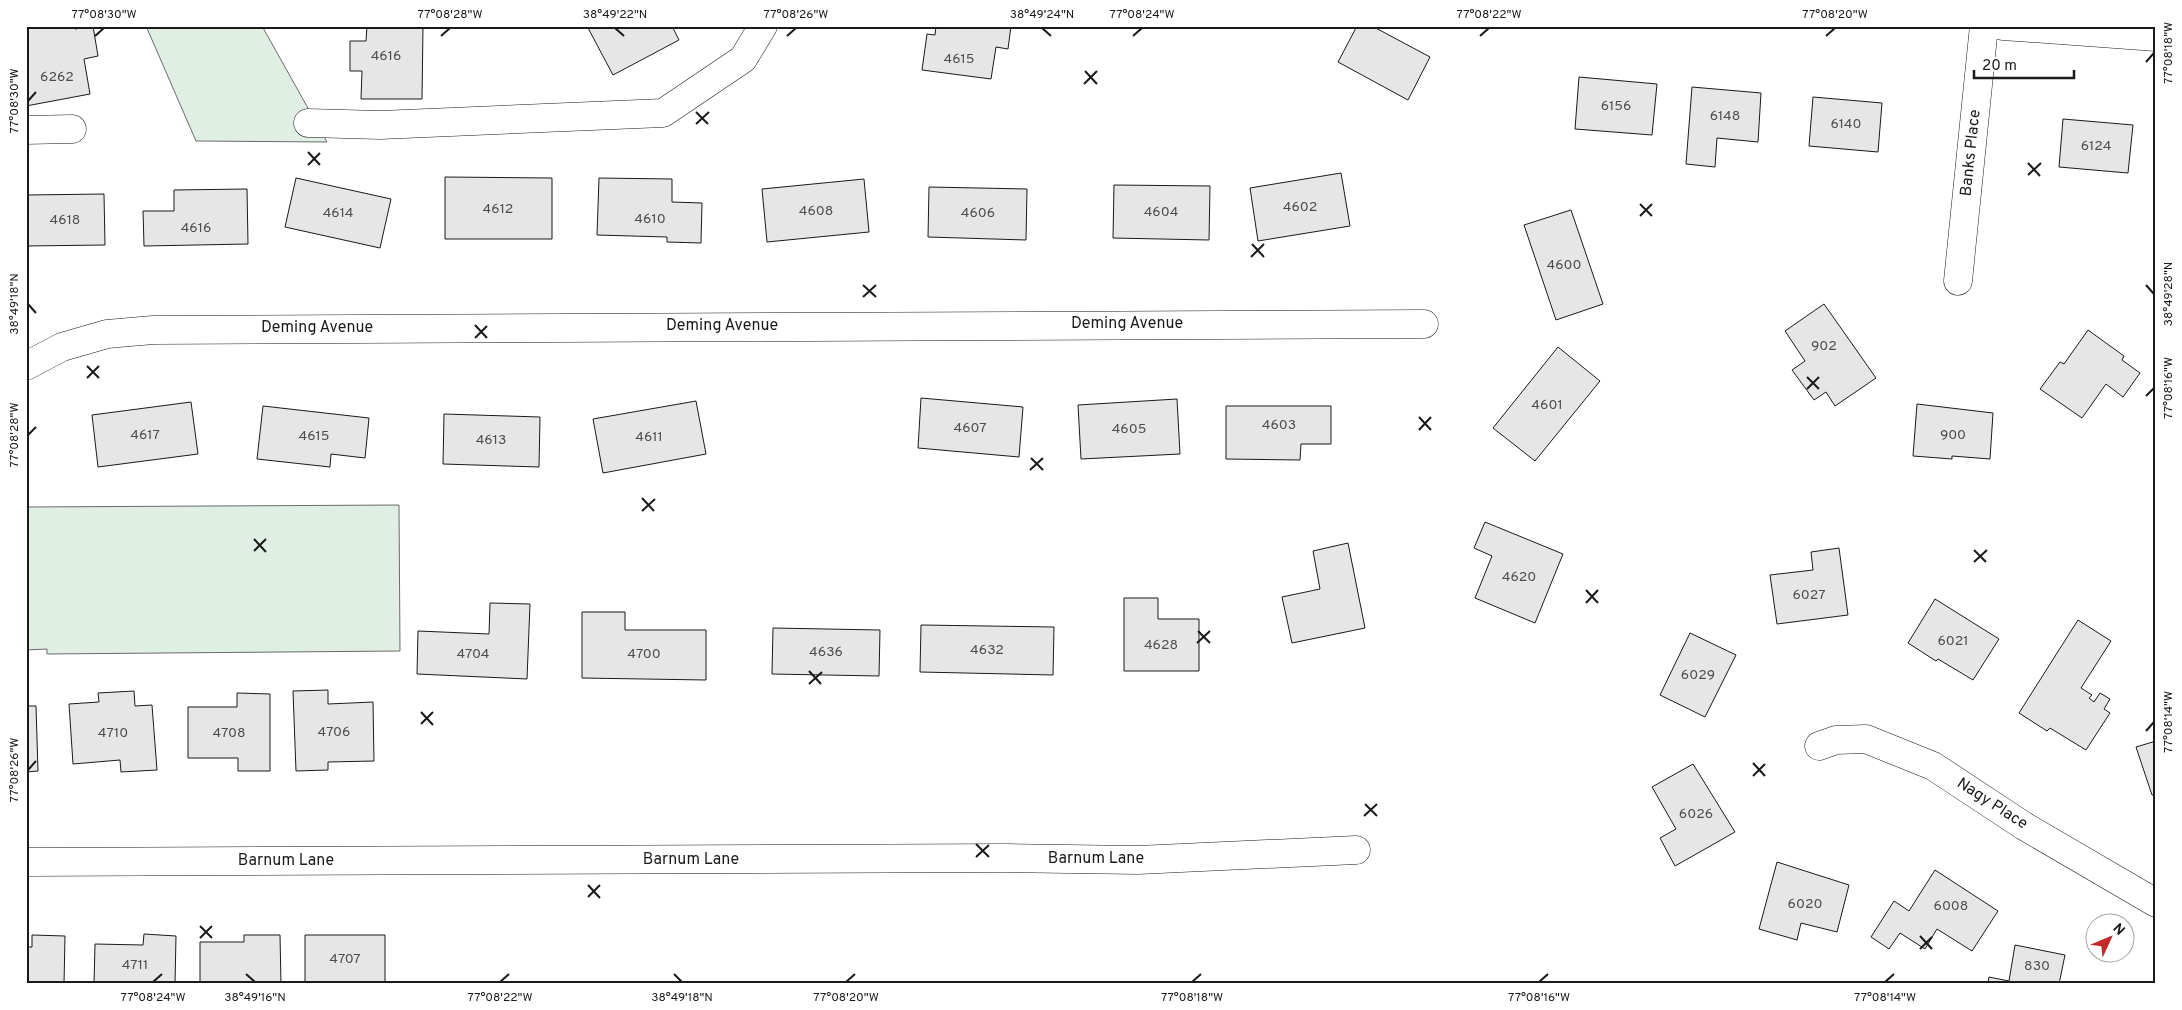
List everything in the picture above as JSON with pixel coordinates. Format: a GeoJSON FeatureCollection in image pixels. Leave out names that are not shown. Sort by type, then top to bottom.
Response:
{"type":"FeatureCollection","features":[{"type":"Feature","properties":{"kind":"street"},"geometry":{"type":"LineString","coordinates":[[308,123],[380,125],[664,113],[743,59],[762,26]]}},
{"type":"Feature","properties":{"kind":"street","name":"Banks Place"},"geometry":{"type":"LineString","coordinates":[[1958,281],[1984,26]]}},
{"type":"Feature","properties":{"kind":"street"},"geometry":{"type":"LineString","coordinates":[[2004,26],[2156,37]]}},
{"type":"Feature","properties":{"kind":"street"},"geometry":{"type":"LineString","coordinates":[[26,130],[72,130]]}},
{"type":"Feature","properties":{"kind":"street","name":"Deming Avenue"},"geometry":{"type":"LineString","coordinates":[[26,366],[62,347],[107,334],[153,330],[1424,324]]}},
{"type":"Feature","properties":{"kind":"street","name":"Nagy Place"},"geometry":{"type":"LineString","coordinates":[[1819,746],[1836,740],[1866,739],[1932,766],[2024,826],[2156,903]]}},
{"type":"Feature","properties":{"kind":"street","name":"Barnum Lane"},"geometry":{"type":"LineString","coordinates":[[26,862],[1008,858],[1138,860],[1356,850]]}},
{"type":"Feature","properties":{"kind":"green space"},"geometry":{"type":"Polygon","coordinates":[[[146,26],[262,26],[327,142],[196,141],[146,26]]]}},
{"type":"Feature","properties":{"kind":"green space"},"geometry":{"type":"Polygon","coordinates":[[[399,505],[400,651],[47,654],[47,649],[26,650],[26,507],[399,505]]]}},
{"type":"Feature","properties":{"kind":"building"},"geometry":{"type":"Polygon","coordinates":[[[26,26],[74,26],[75,29],[93,26],[98,56],[84,59],[90,94],[26,106],[26,26]]]}},
{"type":"Feature","properties":{"kind":"building"},"geometry":{"type":"Polygon","coordinates":[[[367,26],[423,26],[422,99],[361,99],[362,71],[350,71],[350,41],[366,41],[367,26]]]}},
{"type":"Feature","properties":{"kind":"building"},"geometry":{"type":"Polygon","coordinates":[[[587,26],[672,26],[679,40],[613,75],[587,26]]]}},
{"type":"Feature","properties":{"kind":"building"},"geometry":{"type":"Polygon","coordinates":[[[936,26],[1011,26],[1008,49],[996,47],[991,79],[922,70],[927,34],[935,35],[936,26]]]}},
{"type":"Feature","properties":{"kind":"building"},"geometry":{"type":"Polygon","coordinates":[[[1357,26],[1372,26],[1430,57],[1408,100],[1338,62],[1357,26]]]}},
{"type":"Feature","properties":{"kind":"building"},"geometry":{"type":"Polygon","coordinates":[[[1579,77],[1657,84],[1652,135],[1575,129],[1579,77]]]}},
{"type":"Feature","properties":{"kind":"building"},"geometry":{"type":"Polygon","coordinates":[[[1692,87],[1761,93],[1758,142],[1717,138],[1715,167],[1686,164],[1692,87]]]}},
{"type":"Feature","properties":{"kind":"building"},"geometry":{"type":"Polygon","coordinates":[[[1813,97],[1882,103],[1878,152],[1809,146],[1813,97]]]}},
{"type":"Feature","properties":{"kind":"building"},"geometry":{"type":"Polygon","coordinates":[[[2063,119],[2133,125],[2128,173],[2059,167],[2063,119]]]}},
{"type":"Feature","properties":{"kind":"building"},"geometry":{"type":"Polygon","coordinates":[[[1341,173],[1350,226],[1258,241],[1250,188],[1341,173]]]}},
{"type":"Feature","properties":{"kind":"building"},"geometry":{"type":"Polygon","coordinates":[[[445,177],[552,178],[552,239],[445,239],[445,177]]]}},
{"type":"Feature","properties":{"kind":"building"},"geometry":{"type":"Polygon","coordinates":[[[296,178],[391,199],[380,248],[285,227],[296,178]]]}},
{"type":"Feature","properties":{"kind":"building"},"geometry":{"type":"Polygon","coordinates":[[[599,178],[672,179],[672,202],[702,203],[701,243],[667,242],[667,237],[597,235],[599,178]]]}},
{"type":"Feature","properties":{"kind":"building"},"geometry":{"type":"Polygon","coordinates":[[[864,179],[869,232],[767,242],[762,189],[864,179]]]}},
{"type":"Feature","properties":{"kind":"building"},"geometry":{"type":"Polygon","coordinates":[[[1114,185],[1210,186],[1209,240],[1113,238],[1114,185]]]}},
{"type":"Feature","properties":{"kind":"building"},"geometry":{"type":"Polygon","coordinates":[[[929,187],[1027,189],[1026,240],[928,237],[929,187]]]}},
{"type":"Feature","properties":{"kind":"building"},"geometry":{"type":"Polygon","coordinates":[[[247,189],[248,244],[144,246],[143,211],[174,211],[174,190],[247,189]]]}},
{"type":"Feature","properties":{"kind":"building"},"geometry":{"type":"Polygon","coordinates":[[[104,194],[105,245],[26,246],[26,195],[104,194]]]}},
{"type":"Feature","properties":{"kind":"building"},"geometry":{"type":"Polygon","coordinates":[[[1571,210],[1603,304],[1556,320],[1524,225],[1571,210]]]}},
{"type":"Feature","properties":{"kind":"building"},"geometry":{"type":"Polygon","coordinates":[[[1824,304],[1876,378],[1835,406],[1826,392],[1814,400],[1792,370],[1805,361],[1785,331],[1824,304]]]}},
{"type":"Feature","properties":{"kind":"building"},"geometry":{"type":"Polygon","coordinates":[[[2088,330],[2124,356],[2122,360],[2140,373],[2123,397],[2106,384],[2082,418],[2040,389],[2060,362],[2064,364],[2088,330]]]}},
{"type":"Feature","properties":{"kind":"building"},"geometry":{"type":"Polygon","coordinates":[[[1558,347],[1600,381],[1535,461],[1493,428],[1558,347]]]}},
{"type":"Feature","properties":{"kind":"building"},"geometry":{"type":"Polygon","coordinates":[[[921,398],[1023,407],[1019,457],[918,448],[921,398]]]}},
{"type":"Feature","properties":{"kind":"building"},"geometry":{"type":"Polygon","coordinates":[[[1177,399],[1180,454],[1081,459],[1078,405],[1177,399]]]}},
{"type":"Feature","properties":{"kind":"building"},"geometry":{"type":"Polygon","coordinates":[[[696,401],[706,454],[603,473],[593,419],[696,401]]]}},
{"type":"Feature","properties":{"kind":"building"},"geometry":{"type":"Polygon","coordinates":[[[191,402],[198,454],[98,467],[92,415],[191,402]]]}},
{"type":"Feature","properties":{"kind":"building"},"geometry":{"type":"Polygon","coordinates":[[[1917,404],[1993,413],[1990,459],[1952,456],[1952,459],[1913,456],[1917,404]]]}},
{"type":"Feature","properties":{"kind":"building"},"geometry":{"type":"Polygon","coordinates":[[[263,406],[369,418],[365,458],[331,454],[330,467],[257,459],[263,406]]]}},
{"type":"Feature","properties":{"kind":"building"},"geometry":{"type":"Polygon","coordinates":[[[1226,406],[1331,406],[1331,444],[1301,444],[1300,460],[1226,459],[1226,406]]]}},
{"type":"Feature","properties":{"kind":"building"},"geometry":{"type":"Polygon","coordinates":[[[444,414],[540,417],[539,467],[443,464],[444,414]]]}},
{"type":"Feature","properties":{"kind":"building"},"geometry":{"type":"Polygon","coordinates":[[[1485,522],[1563,554],[1535,623],[1475,598],[1492,556],[1474,548],[1485,522]]]}},
{"type":"Feature","properties":{"kind":"building"},"geometry":{"type":"Polygon","coordinates":[[[1348,543],[1365,628],[1292,643],[1282,597],[1320,589],[1313,551],[1348,543]]]}},
{"type":"Feature","properties":{"kind":"building"},"geometry":{"type":"Polygon","coordinates":[[[1839,548],[1848,615],[1777,624],[1770,575],[1813,570],[1811,552],[1839,548]]]}},
{"type":"Feature","properties":{"kind":"building"},"geometry":{"type":"Polygon","coordinates":[[[1124,598],[1158,598],[1158,619],[1199,619],[1199,671],[1124,671],[1124,598]]]}},
{"type":"Feature","properties":{"kind":"building"},"geometry":{"type":"Polygon","coordinates":[[[1935,599],[1999,639],[1973,680],[1938,659],[1936,661],[1908,643],[1935,599]]]}},
{"type":"Feature","properties":{"kind":"building"},"geometry":{"type":"Polygon","coordinates":[[[490,603],[530,604],[527,679],[417,674],[418,631],[489,634],[490,603]]]}},
{"type":"Feature","properties":{"kind":"building"},"geometry":{"type":"Polygon","coordinates":[[[582,612],[625,612],[625,630],[706,630],[706,680],[582,678],[582,612]]]}},
{"type":"Feature","properties":{"kind":"building"},"geometry":{"type":"Polygon","coordinates":[[[2078,620],[2111,641],[2081,688],[2092,695],[2089,698],[2094,702],[2100,693],[2110,699],[2104,709],[2110,713],[2086,750],[2050,728],[2047,731],[2019,713],[2078,620]]]}},
{"type":"Feature","properties":{"kind":"building"},"geometry":{"type":"Polygon","coordinates":[[[921,625],[1054,627],[1053,675],[920,672],[921,625]]]}},
{"type":"Feature","properties":{"kind":"building"},"geometry":{"type":"Polygon","coordinates":[[[773,628],[880,630],[879,676],[772,674],[773,628]]]}},
{"type":"Feature","properties":{"kind":"building"},"geometry":{"type":"Polygon","coordinates":[[[1690,633],[1736,655],[1705,717],[1660,695],[1690,633]]]}},
{"type":"Feature","properties":{"kind":"building"},"geometry":{"type":"Polygon","coordinates":[[[328,690],[328,704],[373,702],[374,761],[328,762],[328,770],[296,771],[293,691],[328,690]]]}},
{"type":"Feature","properties":{"kind":"building"},"geometry":{"type":"Polygon","coordinates":[[[134,691],[135,706],[152,705],[157,770],[121,772],[120,760],[73,764],[69,704],[99,702],[98,693],[134,691]]]}},
{"type":"Feature","properties":{"kind":"building"},"geometry":{"type":"Polygon","coordinates":[[[237,693],[270,694],[270,771],[238,771],[238,758],[188,758],[188,707],[237,707],[237,693]]]}},
{"type":"Feature","properties":{"kind":"building"},"geometry":{"type":"Polygon","coordinates":[[[26,706],[36,706],[38,771],[26,772],[26,706]]]}},
{"type":"Feature","properties":{"kind":"building"},"geometry":{"type":"Polygon","coordinates":[[[2156,741],[2156,794],[2152,795],[2136,747],[2156,741]]]}},
{"type":"Feature","properties":{"kind":"building"},"geometry":{"type":"Polygon","coordinates":[[[1693,764],[1735,832],[1675,866],[1660,838],[1676,829],[1652,787],[1693,764]]]}},
{"type":"Feature","properties":{"kind":"building"},"geometry":{"type":"Polygon","coordinates":[[[1777,862],[1849,885],[1837,932],[1801,923],[1797,940],[1759,929],[1777,862]]]}},
{"type":"Feature","properties":{"kind":"building"},"geometry":{"type":"Polygon","coordinates":[[[1935,870],[1998,911],[1972,951],[1937,929],[1925,949],[1900,933],[1889,949],[1871,937],[1894,901],[1909,911],[1935,870]]]}},
{"type":"Feature","properties":{"kind":"building"},"geometry":{"type":"Polygon","coordinates":[[[144,934],[176,936],[175,984],[94,984],[95,944],[143,945],[144,934]]]}},
{"type":"Feature","properties":{"kind":"building"},"geometry":{"type":"Polygon","coordinates":[[[32,935],[65,936],[64,984],[26,984],[26,947],[32,947],[32,935]]]}},
{"type":"Feature","properties":{"kind":"building"},"geometry":{"type":"Polygon","coordinates":[[[244,935],[280,935],[281,984],[200,984],[200,942],[244,942],[244,935]]]}},
{"type":"Feature","properties":{"kind":"building"},"geometry":{"type":"Polygon","coordinates":[[[305,935],[385,935],[385,984],[305,984],[305,935]]]}},
{"type":"Feature","properties":{"kind":"building"},"geometry":{"type":"Polygon","coordinates":[[[2015,945],[2065,955],[2059,984],[1988,984],[1989,977],[2009,981],[2015,945]]]}}]}
